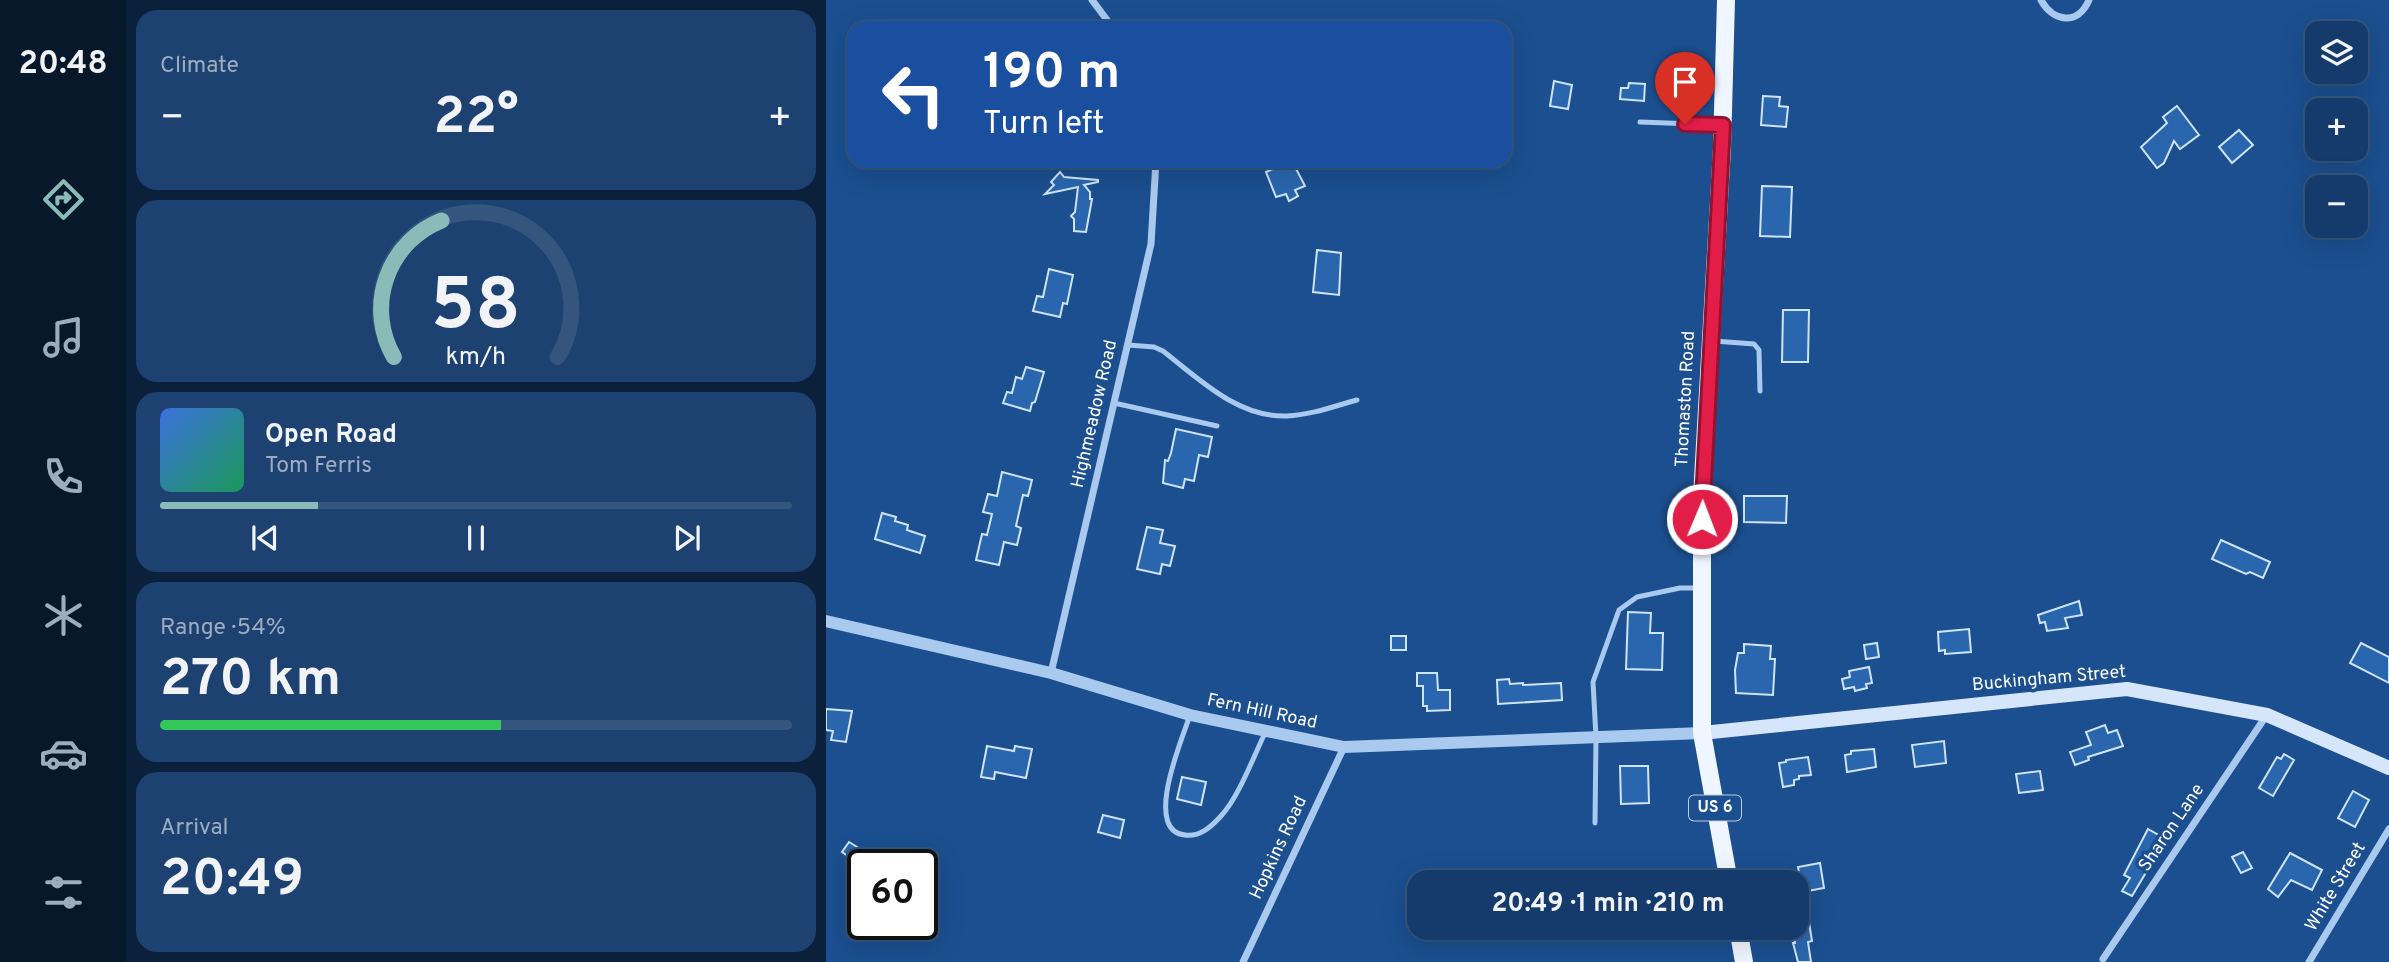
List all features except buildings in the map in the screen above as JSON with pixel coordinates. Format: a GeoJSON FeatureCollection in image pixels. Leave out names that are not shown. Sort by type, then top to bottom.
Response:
{"type":"FeatureCollection","features":[{"type":"Feature","properties":{"kind":"main road","name":"Thomaston Road"},"geometry":{"type":"LineString","coordinates":[[1726,0],[1723,125],[1702,496],[1702,733],[1727,870]]}},
{"type":"Feature","properties":{"kind":"main road","name":"Buckingham Street"},"geometry":{"type":"LineString","coordinates":[[1702,733],[2127,689],[2267,715],[2389,768]]}},
{"type":"Feature","properties":{"kind":"main road"},"geometry":{"type":"LineString","coordinates":[[1740,940],[1744,962]]}},
{"type":"Feature","properties":{"kind":"street"},"geometry":{"type":"LineString","coordinates":[[1092,0],[1108,21]]}},
{"type":"Feature","properties":{"kind":"street"},"geometry":{"type":"LineString","coordinates":[[2041,0],[2048,12],[2064,18],[2080,13],[2089,0]]}},
{"type":"Feature","properties":{"kind":"street","name":"Highmeadow Road"},"geometry":{"type":"LineString","coordinates":[[1051,673],[1151,244],[1156,168]]}},
{"type":"Feature","properties":{"kind":"street","name":"Fern Hill Road"},"geometry":{"type":"LineString","coordinates":[[826,621],[1051,673],[1190,715],[1344,747],[1702,733]]}},
{"type":"Feature","properties":{"kind":"street","name":"Sharon Lane"},"geometry":{"type":"LineString","coordinates":[[2103,959],[2267,715]]}},
{"type":"Feature","properties":{"kind":"street","name":"Hopkins Road"},"geometry":{"type":"LineString","coordinates":[[1243,962],[1344,747]]}},
{"type":"Feature","properties":{"kind":"street","name":"White Street"},"geometry":{"type":"LineString","coordinates":[[2309,962],[2389,829]]}},
{"type":"Feature","properties":{"kind":"lane"},"geometry":{"type":"LineString","coordinates":[[1640,122],[1723,125]]}},
{"type":"Feature","properties":{"kind":"lane"},"geometry":{"type":"LineString","coordinates":[[1711,341],[1754,344],[1759,349],[1760,391]]}},
{"type":"Feature","properties":{"kind":"lane"},"geometry":{"type":"LineString","coordinates":[[1128,345],[1154,347],[1163,351],[1213,390],[1261,414],[1291,416],[1357,400]]}},
{"type":"Feature","properties":{"kind":"lane"},"geometry":{"type":"LineString","coordinates":[[1114,403],[1217,426]]}},
{"type":"Feature","properties":{"kind":"lane"},"geometry":{"type":"LineString","coordinates":[[1595,823],[1596,737],[1593,682],[1619,610],[1637,597],[1680,588],[1702,588]]}},
{"type":"Feature","properties":{"kind":"lane"},"geometry":{"type":"LineString","coordinates":[[1190,715],[1166,791],[1165,813],[1172,827],[1181,835],[1195,835],[1205,831],[1222,816],[1266,731]]}},
{"type":"Feature","properties":{"kind":"route"},"geometry":{"type":"LineString","coordinates":[[1685,124],[1723,125],[1702,519]]}}]}
